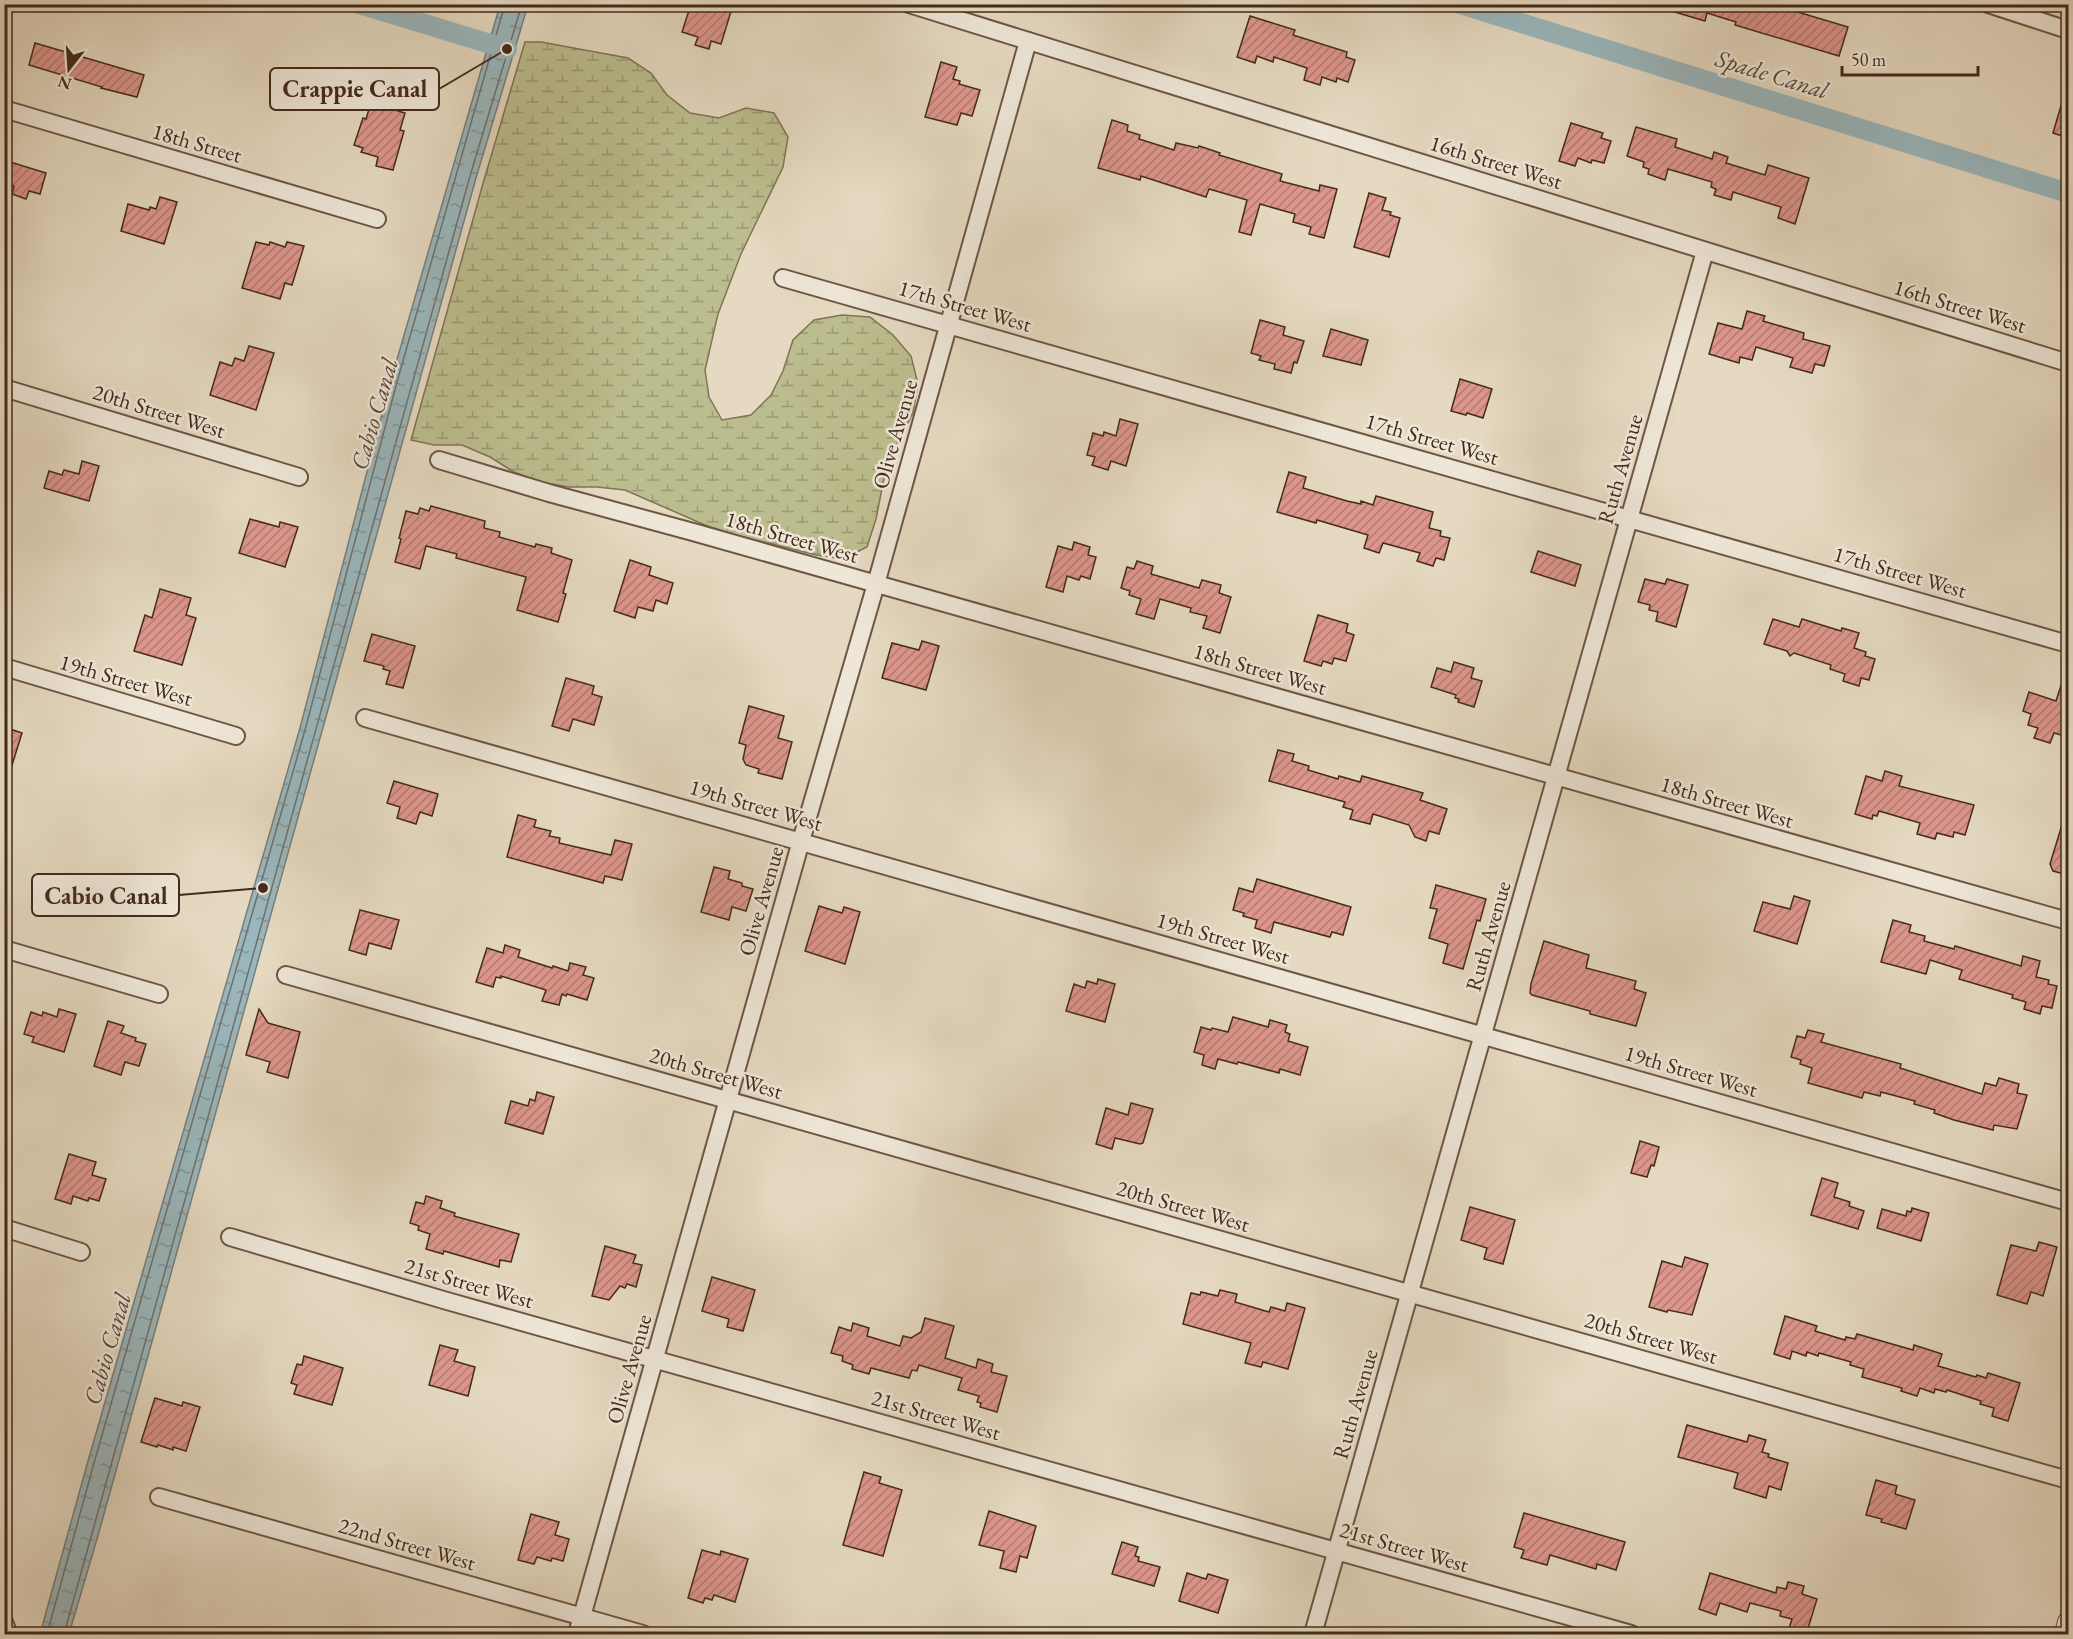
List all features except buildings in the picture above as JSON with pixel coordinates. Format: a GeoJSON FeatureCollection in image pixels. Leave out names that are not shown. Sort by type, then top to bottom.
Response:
{"type":"FeatureCollection","features":[{"type":"Feature","properties":{"kind":"street","name":"16th Street West"},"geometry":{"type":"LineString","coordinates":[[909,4],[2068,363]]}},
{"type":"Feature","properties":{"kind":"street"},"geometry":{"type":"LineString","coordinates":[[1989,5],[2068,30]]}},
{"type":"Feature","properties":{"kind":"street","name":"Olive Avenue"},"geometry":{"type":"LineString","coordinates":[[577,1635],[1028,41]]}},
{"type":"Feature","properties":{"kind":"street","name":"18th Street"},"geometry":{"type":"LineString","coordinates":[[4,110],[377,219]]}},
{"type":"Feature","properties":{"kind":"street","name":"Ruth Avenue"},"geometry":{"type":"LineString","coordinates":[[1313,1635],[1705,251]]}},
{"type":"Feature","properties":{"kind":"street","name":"17th Street West"},"geometry":{"type":"LineString","coordinates":[[783,278],[2068,644]]}},
{"type":"Feature","properties":{"kind":"street","name":"20th Street West"},"geometry":{"type":"LineString","coordinates":[[4,388],[299,477]]}},
{"type":"Feature","properties":{"kind":"street","name":"18th Street West"},"geometry":{"type":"LineString","coordinates":[[439,460],[2068,921]]}},
{"type":"Feature","properties":{"kind":"street","name":"19th Street West"},"geometry":{"type":"LineString","coordinates":[[4,667],[236,736]]}},
{"type":"Feature","properties":{"kind":"street","name":"19th Street West"},"geometry":{"type":"LineString","coordinates":[[365,718],[2068,1202]]}},
{"type":"Feature","properties":{"kind":"street"},"geometry":{"type":"LineString","coordinates":[[4,949],[159,994]]}},
{"type":"Feature","properties":{"kind":"street","name":"20th Street West"},"geometry":{"type":"LineString","coordinates":[[286,975],[2068,1480]]}},
{"type":"Feature","properties":{"kind":"street"},"geometry":{"type":"LineString","coordinates":[[4,1228],[81,1252]]}},
{"type":"Feature","properties":{"kind":"street","name":"21st Street West"},"geometry":{"type":"LineString","coordinates":[[230,1238],[1631,1635]]}},
{"type":"Feature","properties":{"kind":"street","name":"22nd Street West"},"geometry":{"type":"LineString","coordinates":[[159,1497],[643,1635]]}},
{"type":"Feature","properties":{"kind":"street"},"geometry":{"type":"LineString","coordinates":[[2065,1635],[2068,1622]]}},
{"type":"Feature","properties":{"kind":"green space"},"geometry":{"type":"Polygon","coordinates":[[[525,42],[541,42],[628,58],[651,73],[667,95],[690,113],[719,118],[746,108],[774,113],[788,137],[783,167],[741,254],[718,314],[705,370],[709,397],[722,420],[751,415],[771,395],[783,371],[793,340],[814,320],[842,315],[870,317],[893,335],[911,356],[918,384],[913,413],[887,463],[876,519],[867,547],[843,559],[816,555],[705,525],[625,490],[569,487],[541,482],[514,472],[490,457],[462,445],[434,445],[411,440],[525,42]]]}},
{"type":"Feature","properties":{"kind":"water"},"geometry":{"type":"Polygon","coordinates":[[[500,5],[528,5],[476,178],[97,1539],[69,1634],[40,1634],[300,728],[391,380],[500,5]]]}},
{"type":"Feature","properties":{"kind":"waterway"},"geometry":{"type":"LineString","coordinates":[[359,4],[507,49]]}},
{"type":"Feature","properties":{"kind":"waterway","name":"Spade Canal"},"geometry":{"type":"LineString","coordinates":[[1460,4],[2068,193]]}},
{"type":"Feature","properties":{"kind":"place","name":"Crappie Canal"},"geometry":{"type":"Point","coordinates":[507,49]}},
{"type":"Feature","properties":{"kind":"place","name":"Cabio Canal"},"geometry":{"type":"Point","coordinates":[263,888]}}]}
